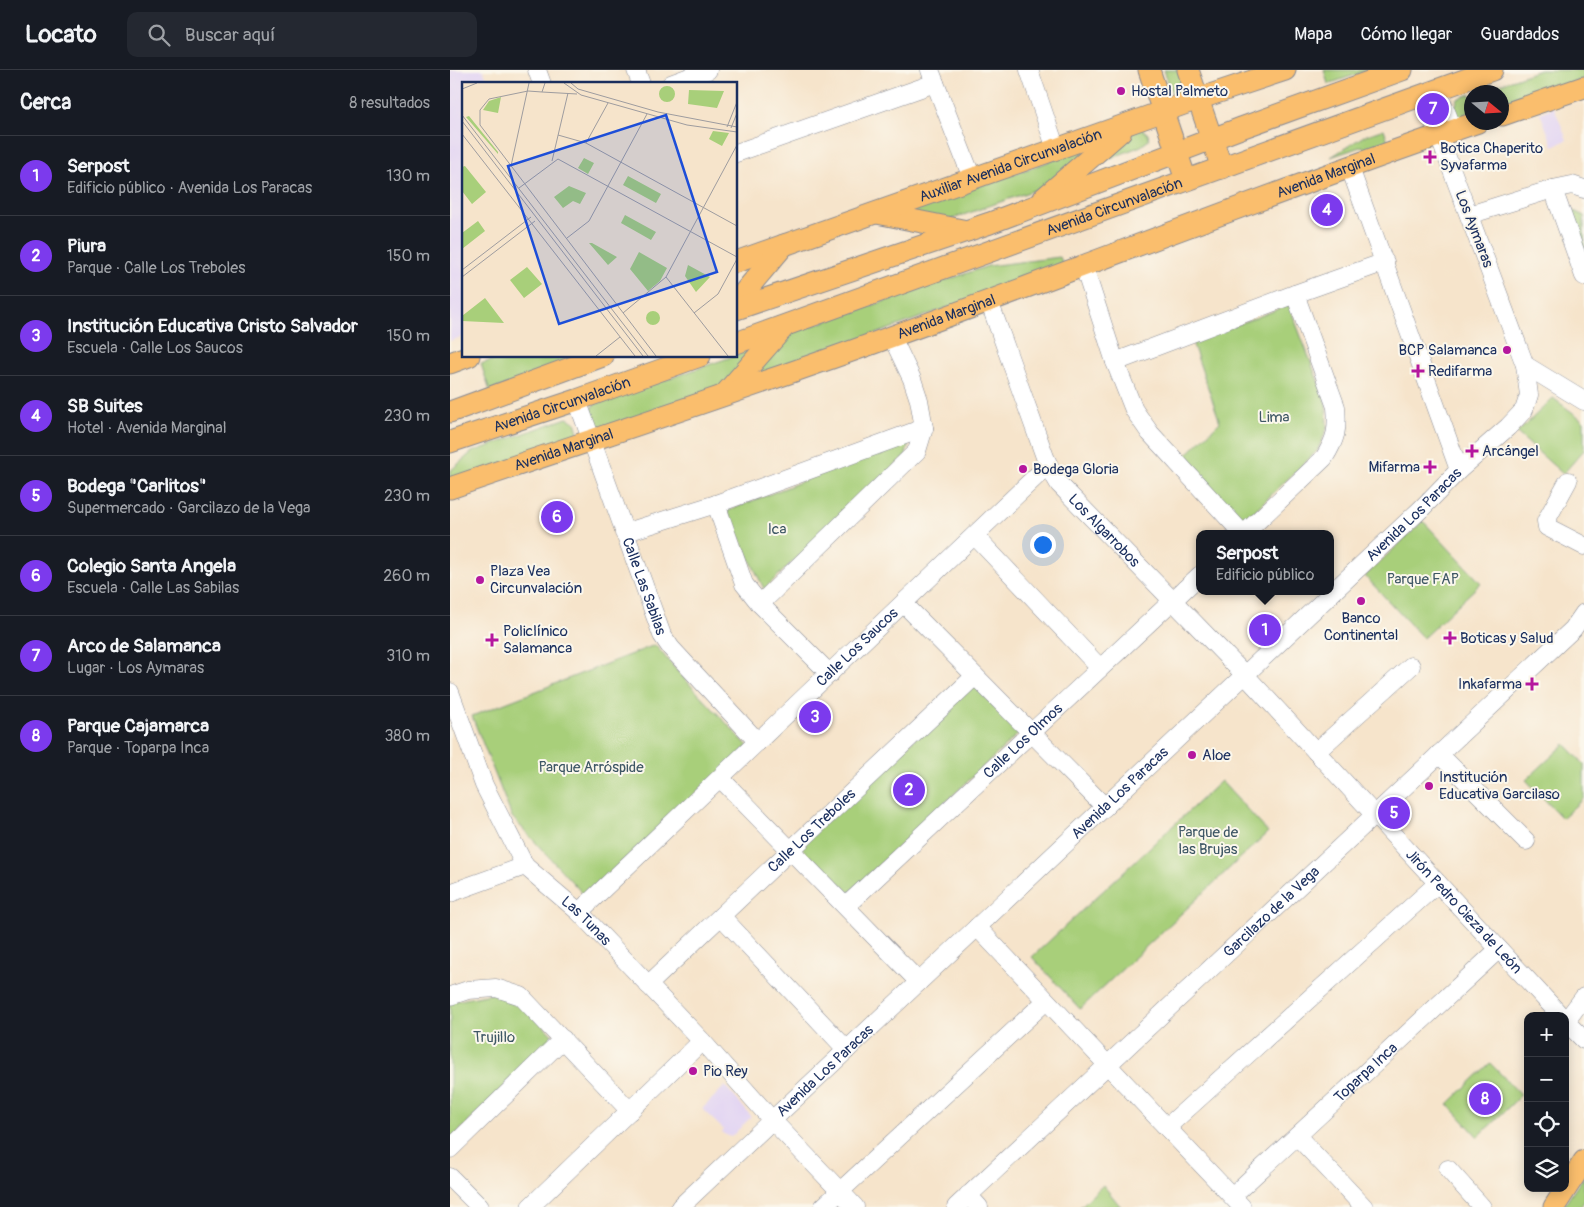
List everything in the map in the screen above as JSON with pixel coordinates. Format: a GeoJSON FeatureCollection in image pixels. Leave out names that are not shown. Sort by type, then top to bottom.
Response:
{"type":"FeatureCollection","features":[{"type":"Feature","properties":{"kind":"main road"},"geometry":{"type":"LineString","coordinates":[[1149,70],[1186,180]]}},
{"type":"Feature","properties":{"kind":"main road"},"geometry":{"type":"LineString","coordinates":[[1188,70],[1222,168]]}},
{"type":"Feature","properties":{"kind":"main road","name":"Auxiliar Avenida Circunvalación"},"geometry":{"type":"LineString","coordinates":[[738,261],[1131,122],[1285,70]]}},
{"type":"Feature","properties":{"kind":"main road","name":"Avenida Circunvalación"},"geometry":{"type":"LineString","coordinates":[[738,308],[1033,208],[1212,138],[1402,70]]}},
{"type":"Feature","properties":{"kind":"main road","name":"Avenida Circunvalación"},"geometry":{"type":"LineString","coordinates":[[738,342],[1000,250],[1186,180],[1492,70]]}},
{"type":"Feature","properties":{"kind":"main road"},"geometry":{"type":"LineString","coordinates":[[1509,113],[1581,89]]}},
{"type":"Feature","properties":{"kind":"main road"},"geometry":{"type":"LineString","coordinates":[[1033,208],[1131,122]]}},
{"type":"Feature","properties":{"kind":"main road","name":"Avenida Marginal"},"geometry":{"type":"LineString","coordinates":[[450,488],[892,337],[1084,267],[1210,218],[1464,127]]}},
{"type":"Feature","properties":{"kind":"main road"},"geometry":{"type":"LineString","coordinates":[[876,213],[967,231]]}},
{"type":"Feature","properties":{"kind":"main road"},"geometry":{"type":"LineString","coordinates":[[738,300],[784,245]]}},
{"type":"Feature","properties":{"kind":"main road"},"geometry":{"type":"LineString","coordinates":[[725,395],[785,326]]}},
{"type":"Feature","properties":{"kind":"main road"},"geometry":{"type":"LineString","coordinates":[[450,363],[464,358]]}},
{"type":"Feature","properties":{"kind":"main road","name":"Avenida Circunvalación"},"geometry":{"type":"LineString","coordinates":[[450,412],[598,358]]}},
{"type":"Feature","properties":{"kind":"main road","name":"Avenida Circunvalación"},"geometry":{"type":"LineString","coordinates":[[450,442],[577,400],[694,358]]}},
{"type":"Feature","properties":{"kind":"main road"},"geometry":{"type":"LineString","coordinates":[[1554,1207],[1584,1161]]}},
{"type":"Feature","properties":{"kind":"street"},"geometry":{"type":"LineString","coordinates":[[537,70],[541,82]]}},
{"type":"Feature","properties":{"kind":"street"},"geometry":{"type":"LineString","coordinates":[[636,70],[640,82]]}},
{"type":"Feature","properties":{"kind":"street"},"geometry":{"type":"LineString","coordinates":[[676,82],[708,70]]}},
{"type":"Feature","properties":{"kind":"street"},"geometry":{"type":"LineString","coordinates":[[1029,70],[1056,149]]}},
{"type":"Feature","properties":{"kind":"street"},"geometry":{"type":"LineString","coordinates":[[738,153],[932,76],[972,178]]}},
{"type":"Feature","properties":{"kind":"street","name":"Los Aymaras"},"geometry":{"type":"LineString","coordinates":[[1443,88],[1441,100],[1447,133],[1469,215],[1526,365]]}},
{"type":"Feature","properties":{"kind":"street","name":"Los Aymaras"},"geometry":{"type":"LineString","coordinates":[[1418,97],[1427,104],[1447,133]]}},
{"type":"Feature","properties":{"kind":"street"},"geometry":{"type":"LineString","coordinates":[[1350,168],[1459,470]]}},
{"type":"Feature","properties":{"kind":"street"},"geometry":{"type":"LineString","coordinates":[[1469,215],[1553,189],[1572,186],[1584,189]]}},
{"type":"Feature","properties":{"kind":"street"},"geometry":{"type":"LineString","coordinates":[[1553,189],[1584,276]]}},
{"type":"Feature","properties":{"kind":"street"},"geometry":{"type":"LineString","coordinates":[[1115,362],[1385,262]]}},
{"type":"Feature","properties":{"kind":"street"},"geometry":{"type":"LineString","coordinates":[[1084,267],[1115,362],[1134,410],[1150,433],[1240,530]]}},
{"type":"Feature","properties":{"kind":"street"},"geometry":{"type":"LineString","coordinates":[[1248,530],[1324,458],[1334,443],[1338,427],[1336,408],[1295,294]]}},
{"type":"Feature","properties":{"kind":"street","name":"Los Algarrobos"},"geometry":{"type":"LineString","coordinates":[[989,301],[1048,465],[1059,484],[1245,675]]}},
{"type":"Feature","properties":{"kind":"street"},"geometry":{"type":"LineString","coordinates":[[760,604],[917,451],[924,428],[919,400],[912,379],[892,337]]}},
{"type":"Feature","properties":{"kind":"street"},"geometry":{"type":"LineString","coordinates":[[1526,365],[1584,401]]}},
{"type":"Feature","properties":{"kind":"street","name":"Avenida Los Paracas"},"geometry":{"type":"LineString","coordinates":[[1334,591],[1524,410],[1529,395],[1526,365]]}},
{"type":"Feature","properties":{"kind":"street","name":"Calle Las Sabilas"},"geometry":{"type":"LineString","coordinates":[[577,400],[662,635],[671,648],[758,742]]}},
{"type":"Feature","properties":{"kind":"street"},"geometry":{"type":"LineString","coordinates":[[624,534],[716,504],[924,428]]}},
{"type":"Feature","properties":{"kind":"street","name":"Calle Los Saucos"},"geometry":{"type":"LineString","coordinates":[[579,912],[1048,465]]}},
{"type":"Feature","properties":{"kind":"street"},"geometry":{"type":"LineString","coordinates":[[1568,481],[1546,524],[1547,527],[1584,546]]}},
{"type":"Feature","properties":{"kind":"street"},"geometry":{"type":"LineString","coordinates":[[716,504],[744,584],[760,604],[830,674]]}},
{"type":"Feature","properties":{"kind":"street"},"geometry":{"type":"LineString","coordinates":[[974,536],[1100,668]]}},
{"type":"Feature","properties":{"kind":"street","name":"Calle Los Olmos"},"geometry":{"type":"LineString","coordinates":[[846,906],[1196,579]]}},
{"type":"Feature","properties":{"kind":"street","name":"Avenida Los Paracas"},"geometry":{"type":"LineString","coordinates":[[680,1207],[1330,595]]}},
{"type":"Feature","properties":{"kind":"street"},"geometry":{"type":"LineString","coordinates":[[904,604],[1105,807]]}},
{"type":"Feature","properties":{"kind":"street","name":"Garcilazo de la Vega"},"geometry":{"type":"LineString","coordinates":[[968,1203],[1107,1065],[1439,754],[1578,635],[1584,613]]}},
{"type":"Feature","properties":{"kind":"street"},"geometry":{"type":"LineString","coordinates":[[1316,752],[1411,666]]}},
{"type":"Feature","properties":{"kind":"street","name":"Jirón Pedro Cieza de León"},"geometry":{"type":"LineString","coordinates":[[1245,675],[1557,1012]]}},
{"type":"Feature","properties":{"kind":"street","name":"Calle Los Treboles"},"geometry":{"type":"LineString","coordinates":[[648,985],[975,676]]}},
{"type":"Feature","properties":{"kind":"street","name":"Las Tunas"},"geometry":{"type":"LineString","coordinates":[[450,692],[484,785],[525,866],[579,912],[702,1041],[772,1120],[855,1207]]}},
{"type":"Feature","properties":{"kind":"street"},"geometry":{"type":"LineString","coordinates":[[1439,754],[1526,841]]}},
{"type":"Feature","properties":{"kind":"street"},"geometry":{"type":"LineString","coordinates":[[720,778],[919,982]]}},
{"type":"Feature","properties":{"kind":"street"},"geometry":{"type":"LineString","coordinates":[[450,893],[525,866]]}},
{"type":"Feature","properties":{"kind":"street"},"geometry":{"type":"LineString","coordinates":[[1167,1126],[1438,883]]}},
{"type":"Feature","properties":{"kind":"street"},"geometry":{"type":"LineString","coordinates":[[721,916],[847,1050]]}},
{"type":"Feature","properties":{"kind":"street"},"geometry":{"type":"LineString","coordinates":[[977,928],[1237,1201]]}},
{"type":"Feature","properties":{"kind":"street","name":"Toparpa Inca"},"geometry":{"type":"LineString","coordinates":[[1237,1201],[1297,1136],[1499,949]]}},
{"type":"Feature","properties":{"kind":"street"},"geometry":{"type":"LineString","coordinates":[[450,996],[468,990],[496,988],[521,996],[630,1111]]}},
{"type":"Feature","properties":{"kind":"street"},"geometry":{"type":"LineString","coordinates":[[1569,1017],[1584,997]]}},
{"type":"Feature","properties":{"kind":"street"},"geometry":{"type":"LineString","coordinates":[[823,1207],[1046,1001]]}},
{"type":"Feature","properties":{"kind":"street"},"geometry":{"type":"LineString","coordinates":[[1569,1024],[1584,1040]]}},
{"type":"Feature","properties":{"kind":"street"},"geometry":{"type":"LineString","coordinates":[[450,1149],[563,1039]]}},
{"type":"Feature","properties":{"kind":"street"},"geometry":{"type":"LineString","coordinates":[[530,1207],[702,1041]]}},
{"type":"Feature","properties":{"kind":"street"},"geometry":{"type":"LineString","coordinates":[[1297,1136],[1364,1207]]}},
{"type":"Feature","properties":{"kind":"street"},"geometry":{"type":"LineString","coordinates":[[1448,1169],[1482,1207]]}},
{"type":"Feature","properties":{"kind":"street"},"geometry":{"type":"LineString","coordinates":[[450,1176],[480,1207]]}},
{"type":"Feature","properties":{"kind":"shaded area"},"geometry":{"type":"Polygon","coordinates":[[[450,70],[483,70],[488,82],[462,82],[462,337],[450,341],[450,70]]]}},
{"type":"Feature","properties":{"kind":"shaded area"},"geometry":{"type":"Polygon","coordinates":[[[1554,107],[1567,140],[1553,146],[1540,113],[1554,107]]]}},
{"type":"Feature","properties":{"kind":"shaded area"},"geometry":{"type":"Polygon","coordinates":[[[725,1086],[750,1115],[750,1118],[731,1137],[724,1134],[722,1132],[724,1130],[702,1109],[725,1086]]]}},
{"type":"Feature","properties":{"kind":"green space"},"geometry":{"type":"Polygon","coordinates":[[[1164,70],[1178,70],[1191,105],[1178,110],[1164,70]]]}},
{"type":"Feature","properties":{"kind":"green space"},"geometry":{"type":"Polygon","coordinates":[[[1324,70],[1370,70],[1328,84],[1324,70]]]}},
{"type":"Feature","properties":{"kind":"green space"},"geometry":{"type":"Polygon","coordinates":[[[1540,70],[1584,70],[1584,79],[1509,106],[1509,85],[1497,85],[1540,70]]]}},
{"type":"Feature","properties":{"kind":"green space"},"geometry":{"type":"Polygon","coordinates":[[[1464,97],[1464,121],[1459,123],[1455,107],[1458,99],[1464,97]]]}},
{"type":"Feature","properties":{"kind":"green space"},"geometry":{"type":"Polygon","coordinates":[[[1140,127],[1148,134],[1149,140],[1141,146],[1094,165],[1140,127]]]}},
{"type":"Feature","properties":{"kind":"green space"},"geometry":{"type":"Polygon","coordinates":[[[1384,129],[1389,144],[1365,150],[1363,146],[1331,157],[1364,136],[1384,129]]]}},
{"type":"Feature","properties":{"kind":"green space"},"geometry":{"type":"Polygon","coordinates":[[[1105,142],[1066,179],[946,221],[896,215],[1105,142]]]}},
{"type":"Feature","properties":{"kind":"green space"},"geometry":{"type":"Polygon","coordinates":[[[1570,209],[1584,216],[1584,252],[1570,209]]]}},
{"type":"Feature","properties":{"kind":"green space"},"geometry":{"type":"Polygon","coordinates":[[[1060,257],[1063,265],[748,381],[788,334],[988,266],[1060,257]]]}},
{"type":"Feature","properties":{"kind":"green space","name":"Lima"},"geometry":{"type":"Polygon","coordinates":[[[1289,305],[1326,402],[1327,429],[1317,451],[1242,523],[1184,457],[1220,422],[1192,342],[1289,305]]]}},
{"type":"Feature","properties":{"kind":"green space"},"geometry":{"type":"Polygon","coordinates":[[[760,347],[712,395],[596,429],[591,415],[593,405],[728,358],[738,358],[738,355],[760,347]]]}},
{"type":"Feature","properties":{"kind":"green space"},"geometry":{"type":"Polygon","coordinates":[[[498,358],[575,358],[490,391],[481,364],[498,358]]]}},
{"type":"Feature","properties":{"kind":"green space"},"geometry":{"type":"Polygon","coordinates":[[[1553,398],[1584,421],[1584,450],[1563,474],[1517,433],[1553,398]]]}},
{"type":"Feature","properties":{"kind":"green space"},"geometry":{"type":"Polygon","coordinates":[[[567,418],[575,422],[578,432],[574,440],[450,484],[450,471],[472,452],[567,418]]]}},
{"type":"Feature","properties":{"kind":"green space","name":"Ica"},"geometry":{"type":"Polygon","coordinates":[[[909,439],[906,455],[764,589],[727,511],[909,439]]]}},
{"type":"Feature","properties":{"kind":"green space","name":"Parque FAP"},"geometry":{"type":"Polygon","coordinates":[[[1423,521],[1481,583],[1423,638],[1365,576],[1423,521]]]}},
{"type":"Feature","properties":{"kind":"green space","name":"Parque Arróspide"},"geometry":{"type":"Polygon","coordinates":[[[655,645],[748,746],[585,896],[512,817],[472,716],[655,645]]]}},
{"type":"Feature","properties":{"kind":"green space"},"geometry":{"type":"Polygon","coordinates":[[[973,684],[1019,733],[846,896],[800,846],[973,684]]]}},
{"type":"Feature","properties":{"kind":"green space"},"geometry":{"type":"Polygon","coordinates":[[[1565,744],[1584,764],[1584,798],[1562,818],[1526,780],[1565,744]]]}},
{"type":"Feature","properties":{"kind":"green space","name":"Parque de las Brujas"},"geometry":{"type":"Polygon","coordinates":[[[1221,781],[1268,832],[1080,1009],[1032,957],[1221,781]]]}},
{"type":"Feature","properties":{"kind":"green space","name":"Trujillo"},"geometry":{"type":"Polygon","coordinates":[[[496,993],[519,1000],[555,1038],[450,1140],[450,1002],[496,993]]]}},
{"type":"Feature","properties":{"kind":"green space"},"geometry":{"type":"Polygon","coordinates":[[[1490,1063],[1521,1095],[1478,1137],[1448,1104],[1490,1063]]]}},
{"type":"Feature","properties":{"kind":"green space"},"geometry":{"type":"Polygon","coordinates":[[[1584,1176],[1584,1202],[1580,1207],[1563,1207],[1584,1176]]]}},
{"type":"Feature","properties":{"kind":"green space"},"geometry":{"type":"Polygon","coordinates":[[[1103,1185],[1121,1207],[1080,1207],[1103,1185]]]}},
{"type":"Feature","properties":{"kind":"place","name":"Hostal Palmeto"},"geometry":{"type":"Point","coordinates":[1121,91]}},
{"type":"Feature","properties":{"kind":"place","name":"Arco de Salamanca"},"geometry":{"type":"Point","coordinates":[1433,109]}},
{"type":"Feature","properties":{"kind":"place","name":"Botica Chaperito Syvafarma"},"geometry":{"type":"Point","coordinates":[1430,157]}},
{"type":"Feature","properties":{"kind":"place","name":"SB Suites"},"geometry":{"type":"Point","coordinates":[1327,210]}},
{"type":"Feature","properties":{"kind":"place","name":"BCP Salamanca"},"geometry":{"type":"Point","coordinates":[1507,350]}},
{"type":"Feature","properties":{"kind":"place","name":"Redifarma"},"geometry":{"type":"Point","coordinates":[1418,371]}},
{"type":"Feature","properties":{"kind":"place","name":"Arcángel"},"geometry":{"type":"Point","coordinates":[1472,451]}},
{"type":"Feature","properties":{"kind":"place","name":"Mifarma"},"geometry":{"type":"Point","coordinates":[1430,467]}},
{"type":"Feature","properties":{"kind":"place","name":"Bodega Gloria"},"geometry":{"type":"Point","coordinates":[1023,469]}},
{"type":"Feature","properties":{"kind":"place","name":"Colegio Santa Angela"},"geometry":{"type":"Point","coordinates":[557,517]}},
{"type":"Feature","properties":{"kind":"place","name":"Plaza Vea Circunvalación"},"geometry":{"type":"Point","coordinates":[480,580]}},
{"type":"Feature","properties":{"kind":"place","name":"Banco Continental"},"geometry":{"type":"Point","coordinates":[1361,601]}},
{"type":"Feature","properties":{"kind":"place","name":"Serpost"},"geometry":{"type":"Point","coordinates":[1265,630]}},
{"type":"Feature","properties":{"kind":"place","name":"Boticas y Salud"},"geometry":{"type":"Point","coordinates":[1450,638]}},
{"type":"Feature","properties":{"kind":"place","name":"Policlínico Salamanca"},"geometry":{"type":"Point","coordinates":[492,640]}},
{"type":"Feature","properties":{"kind":"place","name":"Inkafarma"},"geometry":{"type":"Point","coordinates":[1532,684]}},
{"type":"Feature","properties":{"kind":"place","name":"Institución Educativa Cristo Salvador"},"geometry":{"type":"Point","coordinates":[815,717]}},
{"type":"Feature","properties":{"kind":"place","name":"Aloe"},"geometry":{"type":"Point","coordinates":[1192,755]}},
{"type":"Feature","properties":{"kind":"place","name":"Institución Educativa Garcilaso"},"geometry":{"type":"Point","coordinates":[1429,786]}},
{"type":"Feature","properties":{"kind":"place","name":"Piura"},"geometry":{"type":"Point","coordinates":[909,790]}},
{"type":"Feature","properties":{"kind":"place","name":"Bodega \"Carlitos\""},"geometry":{"type":"Point","coordinates":[1394,813]}},
{"type":"Feature","properties":{"kind":"place","name":"Pio Rey"},"geometry":{"type":"Point","coordinates":[693,1071]}},
{"type":"Feature","properties":{"kind":"place","name":"Parque Cajamarca"},"geometry":{"type":"Point","coordinates":[1485,1099]}}]}
